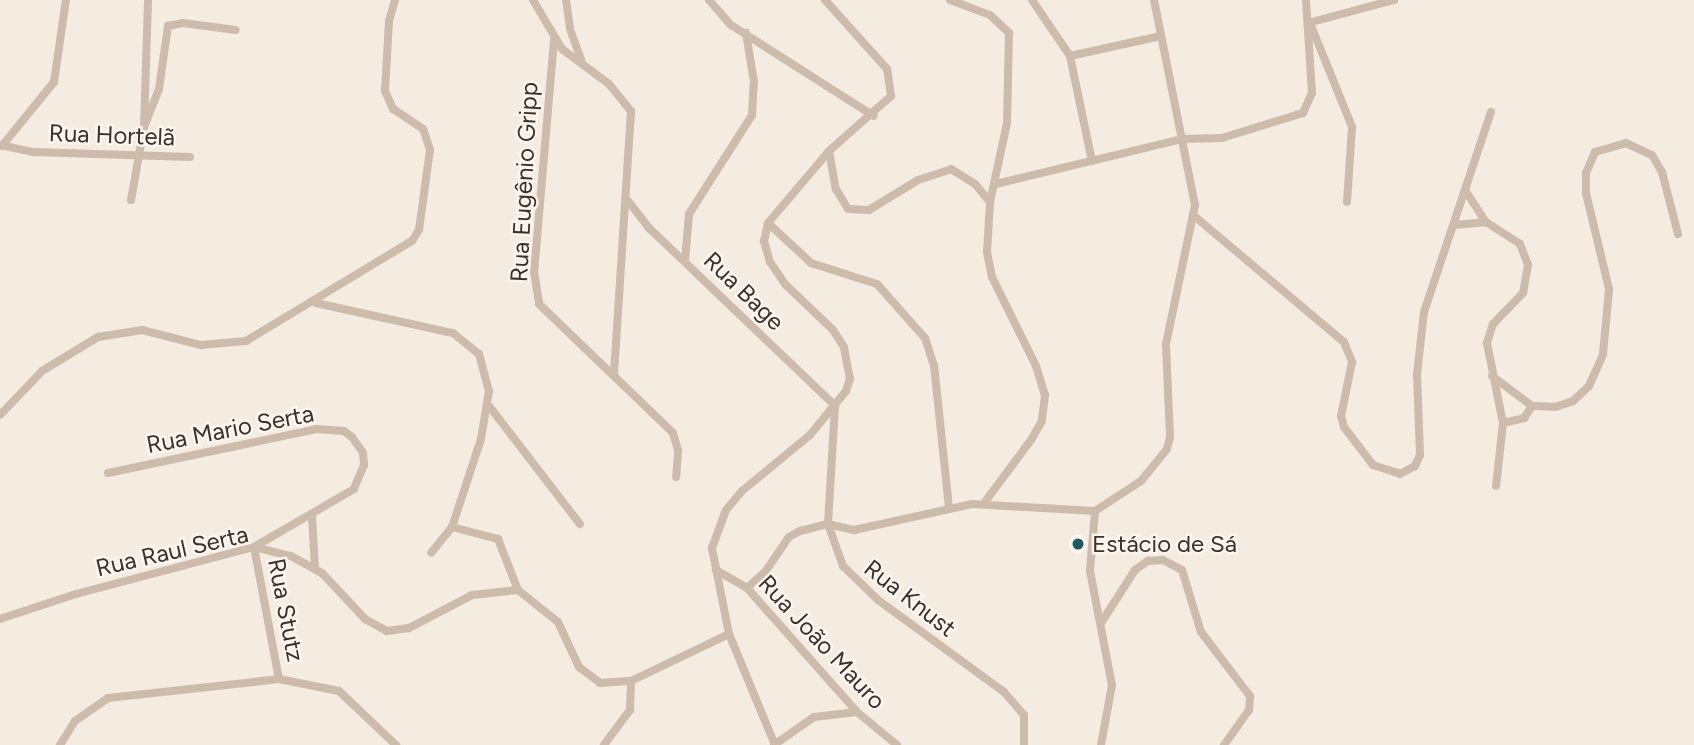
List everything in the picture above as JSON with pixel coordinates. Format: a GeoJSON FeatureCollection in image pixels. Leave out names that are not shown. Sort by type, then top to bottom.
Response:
{"type":"FeatureCollection","features":[{"type":"Feature","properties":{"kind":"street"},"geometry":{"type":"LineString","coordinates":[[1,146],[54,82],[66,0]]}},
{"type":"Feature","properties":{"kind":"street"},"geometry":{"type":"LineString","coordinates":[[131,200],[142,155],[148,0]]}},
{"type":"Feature","properties":{"kind":"street"},"geometry":{"type":"LineString","coordinates":[[0,415],[42,371],[98,337],[142,330],[201,345],[232,345],[316,303],[400,252],[419,230],[430,150],[423,129],[393,109],[385,91],[389,21],[395,0]]}},
{"type":"Feature","properties":{"kind":"street"},"geometry":{"type":"LineString","coordinates":[[533,0],[554,40],[623,97],[631,111],[628,201],[614,375]]}},
{"type":"Feature","properties":{"kind":"street"},"geometry":{"type":"LineString","coordinates":[[566,0],[570,29],[581,60]]}},
{"type":"Feature","properties":{"kind":"street"},"geometry":{"type":"LineString","coordinates":[[709,0],[743,32],[874,116]]}},
{"type":"Feature","properties":{"kind":"street"},"geometry":{"type":"LineString","coordinates":[[825,0],[892,79],[891,96],[874,116],[829,151],[768,223],[764,241],[770,262],[844,347],[850,379],[835,406],[810,435],[742,491],[726,510],[715,533],[716,570],[729,634],[775,745],[814,718],[857,712]]}},
{"type":"Feature","properties":{"kind":"street"},"geometry":{"type":"LineString","coordinates":[[950,0],[990,15],[1009,33],[1007,123],[990,202],[987,252],[992,277],[1036,366],[1045,395],[1042,421],[984,503]]}},
{"type":"Feature","properties":{"kind":"street"},"geometry":{"type":"LineString","coordinates":[[1032,0],[1070,56],[1092,161]]}},
{"type":"Feature","properties":{"kind":"street"},"geometry":{"type":"LineString","coordinates":[[747,588],[765,572],[789,537],[828,524],[853,530],[949,507],[984,503],[1035,511],[1095,511],[1141,481],[1167,449],[1170,437],[1166,344],[1195,195],[1154,0]]}},
{"type":"Feature","properties":{"kind":"street"},"geometry":{"type":"LineString","coordinates":[[996,184],[1182,139],[1222,138],[1303,113],[1312,93],[1306,0]]}},
{"type":"Feature","properties":{"kind":"street"},"geometry":{"type":"LineString","coordinates":[[1308,23],[1394,0]]}},
{"type":"Feature","properties":{"kind":"street"},"geometry":{"type":"LineString","coordinates":[[144,127],[157,97],[168,26],[183,23],[236,30]]}},
{"type":"Feature","properties":{"kind":"street"},"geometry":{"type":"LineString","coordinates":[[1308,23],[1352,127],[1347,202]]}},
{"type":"Feature","properties":{"kind":"street"},"geometry":{"type":"LineString","coordinates":[[685,261],[689,214],[752,115],[754,82],[743,32]]}},
{"type":"Feature","properties":{"kind":"street"},"geometry":{"type":"LineString","coordinates":[[1070,56],[1161,36]]}},
{"type":"Feature","properties":{"kind":"street","name":"Rua Eugênio Gripp"},"geometry":{"type":"LineString","coordinates":[[554,40],[535,290],[546,315],[614,375],[673,433],[678,451],[676,477]]}},
{"type":"Feature","properties":{"kind":"street"},"geometry":{"type":"LineString","coordinates":[[1193,215],[1344,342],[1352,362],[1343,401],[1344,427],[1373,465],[1400,474],[1415,466],[1420,455],[1419,343],[1424,312],[1491,112]]}},
{"type":"Feature","properties":{"kind":"street"},"geometry":{"type":"LineString","coordinates":[[1492,376],[1532,406],[1564,405],[1582,394],[1603,354],[1609,289],[1586,193],[1586,173],[1595,152],[1626,143],[1652,155],[1662,172],[1678,234]]}},
{"type":"Feature","properties":{"kind":"street","name":"Rua Hortelã"},"geometry":{"type":"LineString","coordinates":[[1,146],[33,152],[190,157]]}},
{"type":"Feature","properties":{"kind":"street"},"geometry":{"type":"LineString","coordinates":[[829,151],[836,188],[848,209],[869,210],[918,180],[951,169],[975,184],[990,202]]}},
{"type":"Feature","properties":{"kind":"street"},"geometry":{"type":"LineString","coordinates":[[1465,190],[1486,222],[1512,235],[1524,250],[1528,265],[1523,293],[1489,333],[1492,376],[1503,423],[1496,486]]}},
{"type":"Feature","properties":{"kind":"street","name":"Rua Bage"},"geometry":{"type":"LineString","coordinates":[[628,201],[648,227],[835,406]]}},
{"type":"Feature","properties":{"kind":"street"},"geometry":{"type":"LineString","coordinates":[[1454,225],[1486,222]]}},
{"type":"Feature","properties":{"kind":"street"},"geometry":{"type":"LineString","coordinates":[[768,223],[811,263],[877,284],[925,338],[934,365],[949,507]]}},
{"type":"Feature","properties":{"kind":"street"},"geometry":{"type":"LineString","coordinates":[[316,303],[383,314],[466,339],[479,354],[485,371],[489,406],[452,527],[431,552]]}},
{"type":"Feature","properties":{"kind":"street"},"geometry":{"type":"LineString","coordinates":[[489,406],[580,523]]}},
{"type":"Feature","properties":{"kind":"street","name":"Rua Knust"},"geometry":{"type":"LineString","coordinates":[[835,406],[828,524],[843,566],[855,581],[1019,707],[1027,727],[1024,745]]}},
{"type":"Feature","properties":{"kind":"street"},"geometry":{"type":"LineString","coordinates":[[1503,423],[1524,418],[1532,406]]}},
{"type":"Feature","properties":{"kind":"street","name":"Rua Mario Serta"},"geometry":{"type":"LineString","coordinates":[[108,473],[285,435],[344,431],[363,453],[361,477],[355,489],[254,547]]}},
{"type":"Feature","properties":{"kind":"street"},"geometry":{"type":"LineString","coordinates":[[1095,511],[1090,571],[1112,685],[1101,745]]}},
{"type":"Feature","properties":{"kind":"street"},"geometry":{"type":"LineString","coordinates":[[312,516],[315,568]]}},
{"type":"Feature","properties":{"kind":"street"},"geometry":{"type":"LineString","coordinates":[[452,527],[498,539],[518,590],[558,622],[586,675],[609,682],[631,681],[729,634]]}},
{"type":"Feature","properties":{"kind":"street","name":"Rua Raul Serta"},"geometry":{"type":"LineString","coordinates":[[0,620],[76,594],[254,547],[291,556],[315,568],[335,582],[365,619],[387,631],[409,628],[472,595],[518,590]]}},
{"type":"Feature","properties":{"kind":"street","name":"Rua Stutz"},"geometry":{"type":"LineString","coordinates":[[254,547],[279,679]]}},
{"type":"Feature","properties":{"kind":"street"},"geometry":{"type":"LineString","coordinates":[[1101,623],[1135,570],[1148,561],[1163,560],[1182,570],[1200,632],[1250,696],[1249,710],[1224,745]]}},
{"type":"Feature","properties":{"kind":"street","name":"Rua João Mauro"},"geometry":{"type":"LineString","coordinates":[[716,570],[747,588],[857,712],[897,745]]}},
{"type":"Feature","properties":{"kind":"street"},"geometry":{"type":"LineString","coordinates":[[60,745],[75,721],[108,698],[279,679],[339,691],[396,745]]}},
{"type":"Feature","properties":{"kind":"street"},"geometry":{"type":"LineString","coordinates":[[604,745],[630,710],[631,681]]}},
{"type":"Feature","properties":{"kind":"place","name":"Estácio de Sá"},"geometry":{"type":"Point","coordinates":[1078,544]}}]}
